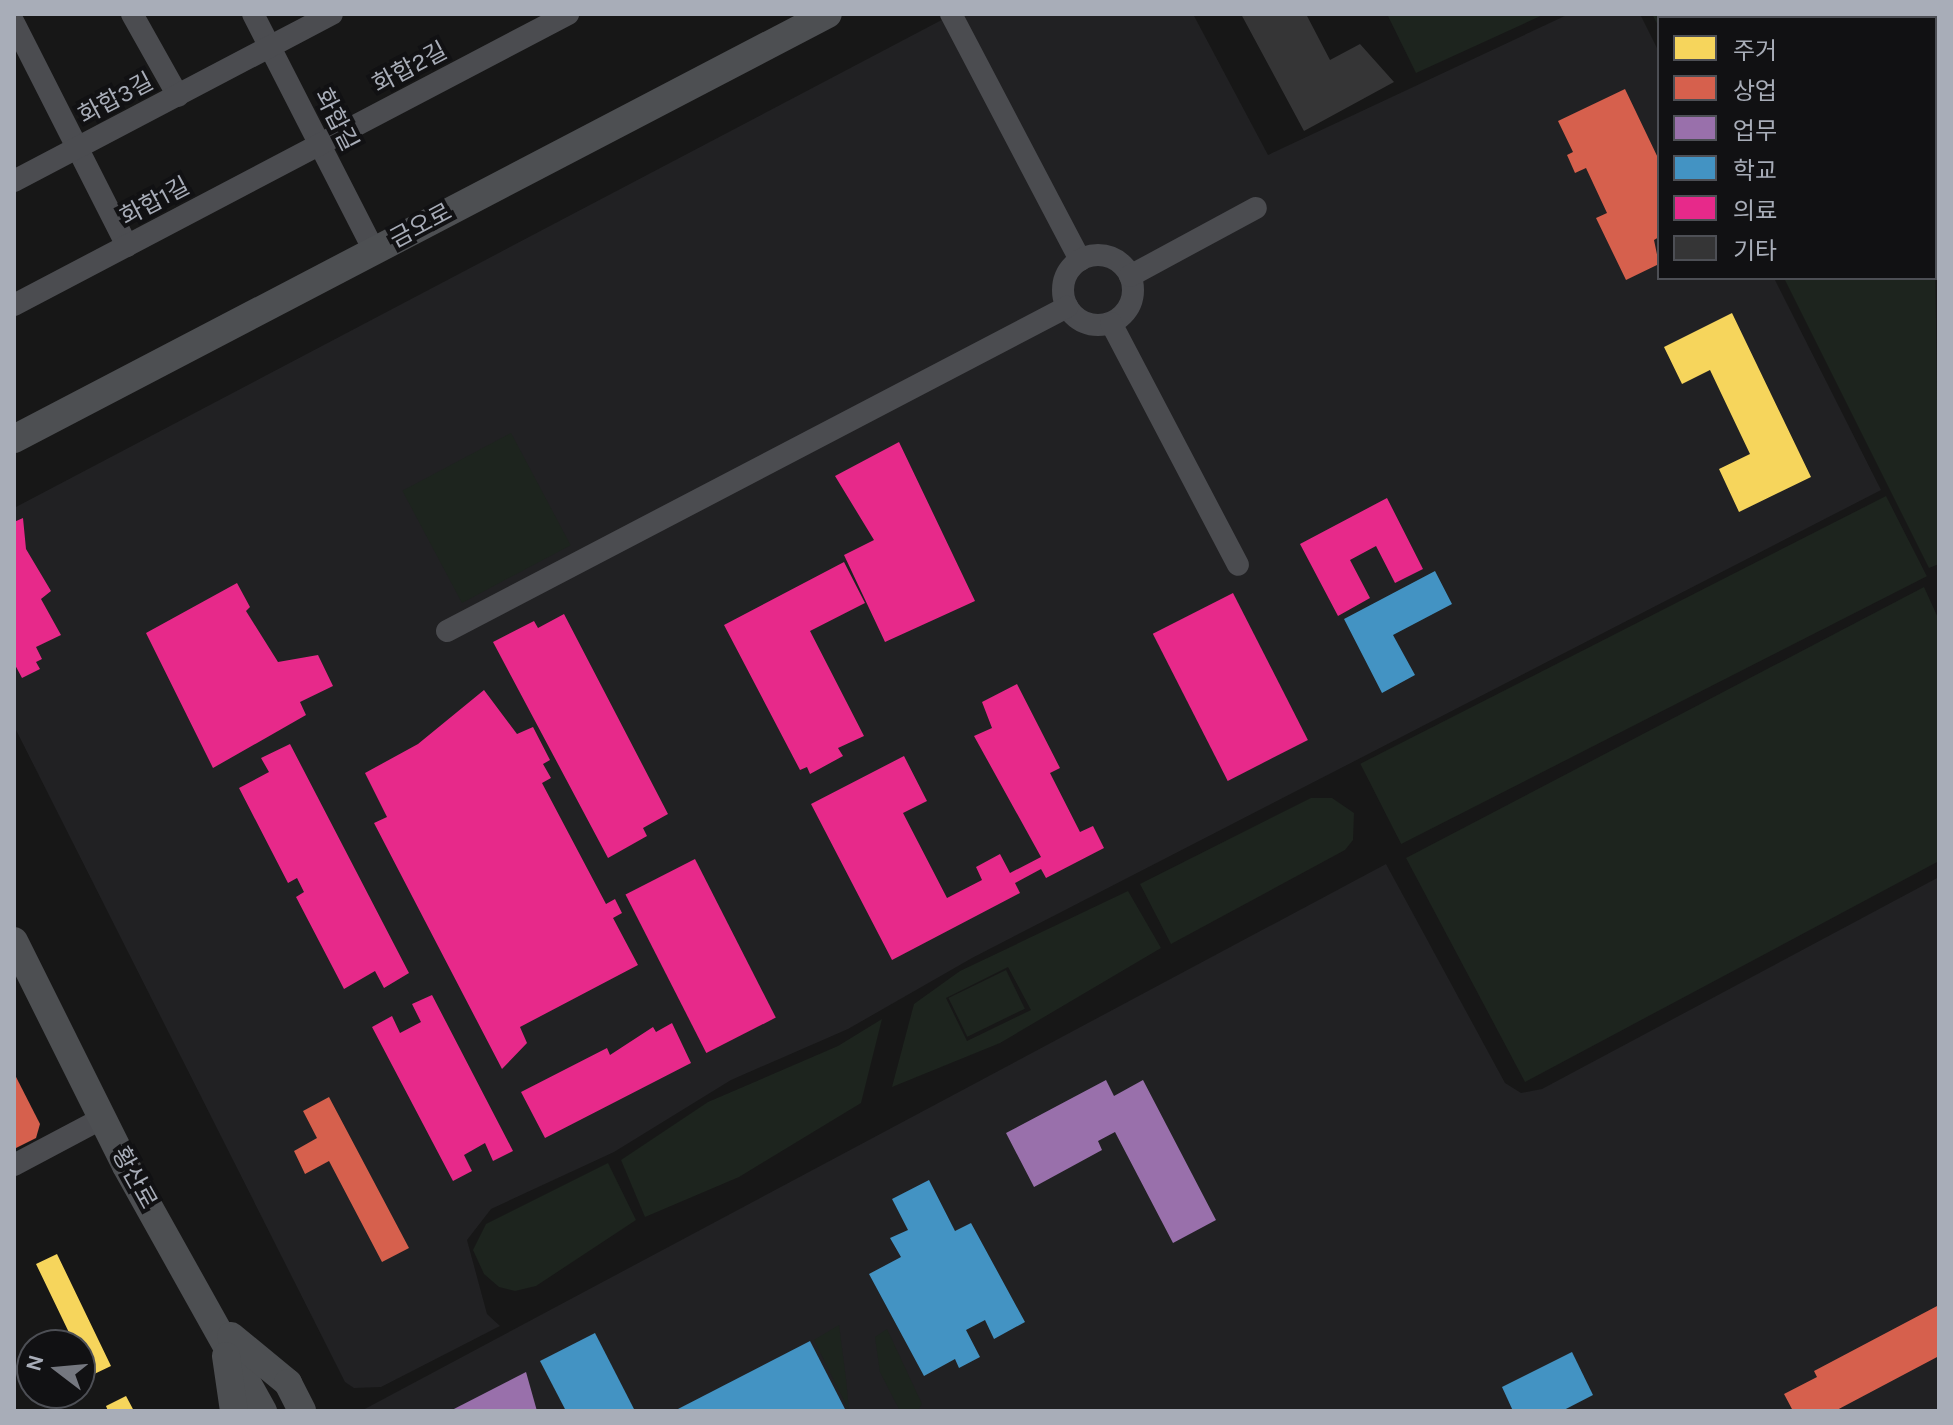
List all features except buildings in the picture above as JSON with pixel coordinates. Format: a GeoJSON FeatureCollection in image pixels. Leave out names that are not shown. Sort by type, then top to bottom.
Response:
{"type":"FeatureCollection","features":[{"type":"Feature","properties":{"kind":"main road","name":"금오로"},"geometry":{"type":"LineString","coordinates":[[14,439],[828,14]]}},
{"type":"Feature","properties":{"kind":"main road","name":"황산로"},"geometry":{"type":"LineString","coordinates":[[14,941],[101,1119],[221,1328],[263,1411]]}},
{"type":"Feature","properties":{"kind":"main road"},"geometry":{"type":"LineString","coordinates":[[221,1328],[234,1411]]}},
{"type":"Feature","properties":{"kind":"main road"},"geometry":{"type":"LineString","coordinates":[[221,1328],[288,1383],[302,1411]]}},
{"type":"Feature","properties":{"kind":"street","name":"화합3길"},"geometry":{"type":"LineString","coordinates":[[132,14],[178,96]]}},
{"type":"Feature","properties":{"kind":"street","name":"화합길"},"geometry":{"type":"LineString","coordinates":[[253,14],[374,250]]}},
{"type":"Feature","properties":{"kind":"street","name":"화합3길"},"geometry":{"type":"LineString","coordinates":[[14,181],[332,14]]}},
{"type":"Feature","properties":{"kind":"street"},"geometry":{"type":"LineString","coordinates":[[951,14],[1080,260]]}},
{"type":"Feature","properties":{"kind":"street","name":"화합2길"},"geometry":{"type":"LineString","coordinates":[[319,145],[562,15]]}},
{"type":"Feature","properties":{"kind":"street","name":"화합3길"},"geometry":{"type":"LineString","coordinates":[[14,23],[79,148]]}},
{"type":"Feature","properties":{"kind":"street","name":"화합1길"},"geometry":{"type":"LineString","coordinates":[[14,305],[319,145]]}},
{"type":"Feature","properties":{"kind":"street"},"geometry":{"type":"LineString","coordinates":[[79,148],[127,246]]}},
{"type":"Feature","properties":{"kind":"street"},"geometry":{"type":"LineString","coordinates":[[1130,276],[1256,208]]}},
{"type":"Feature","properties":{"kind":"street"},"geometry":{"type":"LineString","coordinates":[[1103,256],[1130,276],[1128,308],[1111,323],[1081,321],[1067,307],[1063,286],[1080,260],[1103,256]]}},
{"type":"Feature","properties":{"kind":"street"},"geometry":{"type":"LineString","coordinates":[[447,631],[1067,307]]}},
{"type":"Feature","properties":{"kind":"street"},"geometry":{"type":"LineString","coordinates":[[1111,323],[1238,565]]}},
{"type":"Feature","properties":{"kind":"street"},"geometry":{"type":"LineString","coordinates":[[14,1165],[101,1119]]}},
{"type":"Feature","properties":{"kind":"shaded area"},"geometry":{"type":"Polygon","coordinates":[[[953,14],[1193,14],[1268,155],[1569,14],[1640,14],[1657,48],[1657,280],[1775,280],[1881,490],[972,958],[848,1029],[731,1080],[614,1152],[491,1209],[467,1240],[487,1314],[500,1326],[381,1387],[354,1388],[345,1382],[14,726],[14,508],[953,14]]]}},
{"type":"Feature","properties":{"kind":"shaded area"},"geometry":{"type":"Polygon","coordinates":[[[1387,14],[1545,14],[1416,73],[1387,14]]]}},
{"type":"Feature","properties":{"kind":"shaded area"},"geometry":{"type":"Polygon","coordinates":[[[1652,14],[1924,14],[1657,16],[1657,23],[1652,14]]]}},
{"type":"Feature","properties":{"kind":"shaded area"},"geometry":{"type":"Polygon","coordinates":[[[1785,280],[1936,280],[1939,564],[1929,568],[1785,280]]]}},
{"type":"Feature","properties":{"kind":"shaded area"},"geometry":{"type":"Polygon","coordinates":[[[511,433],[571,545],[462,603],[402,491],[511,433]]]}},
{"type":"Feature","properties":{"kind":"shaded area"},"geometry":{"type":"Polygon","coordinates":[[[1886,496],[1927,576],[1401,844],[1360,764],[1886,496]]]}},
{"type":"Feature","properties":{"kind":"shaded area"},"geometry":{"type":"Polygon","coordinates":[[[1924,587],[1939,620],[1939,861],[1525,1082],[1406,858],[1924,587]]]}},
{"type":"Feature","properties":{"kind":"shaded area"},"geometry":{"type":"Polygon","coordinates":[[[1311,798],[1332,798],[1354,813],[1353,840],[1345,850],[1171,944],[1140,884],[1311,798]]]}},
{"type":"Feature","properties":{"kind":"shaded area"},"geometry":{"type":"Polygon","coordinates":[[[1386,864],[1505,1083],[1521,1093],[1542,1089],[1939,877],[1939,1411],[361,1411],[1386,864]]]}},
{"type":"Feature","properties":{"kind":"shaded area"},"geometry":{"type":"Polygon","coordinates":[[[1128,891],[1161,948],[1000,1043],[892,1087],[914,1004],[960,971],[1128,891]],[[1008,967],[946,998],[967,1041],[1031,1010],[1008,967]]]}},
{"type":"Feature","properties":{"kind":"shaded area"},"geometry":{"type":"Polygon","coordinates":[[[1006,970],[1025,1009],[967,1037],[948,998],[1006,970]]]}},
{"type":"Feature","properties":{"kind":"shaded area"},"geometry":{"type":"Polygon","coordinates":[[[882,1019],[861,1103],[739,1177],[645,1217],[621,1160],[708,1102],[838,1046],[882,1019]]]}},
{"type":"Feature","properties":{"kind":"shaded area"},"geometry":{"type":"Polygon","coordinates":[[[608,1163],[636,1220],[536,1286],[515,1291],[499,1287],[484,1274],[473,1250],[486,1224],[608,1163]]]}},
{"type":"Feature","properties":{"kind":"shaded area"},"geometry":{"type":"Polygon","coordinates":[[[839,1325],[846,1379],[849,1411],[814,1340],[839,1325]]]}},
{"type":"Feature","properties":{"kind":"shaded area"},"geometry":{"type":"Polygon","coordinates":[[[887,1329],[922,1404],[917,1411],[900,1411],[880,1372],[875,1337],[887,1329]]]}}]}
